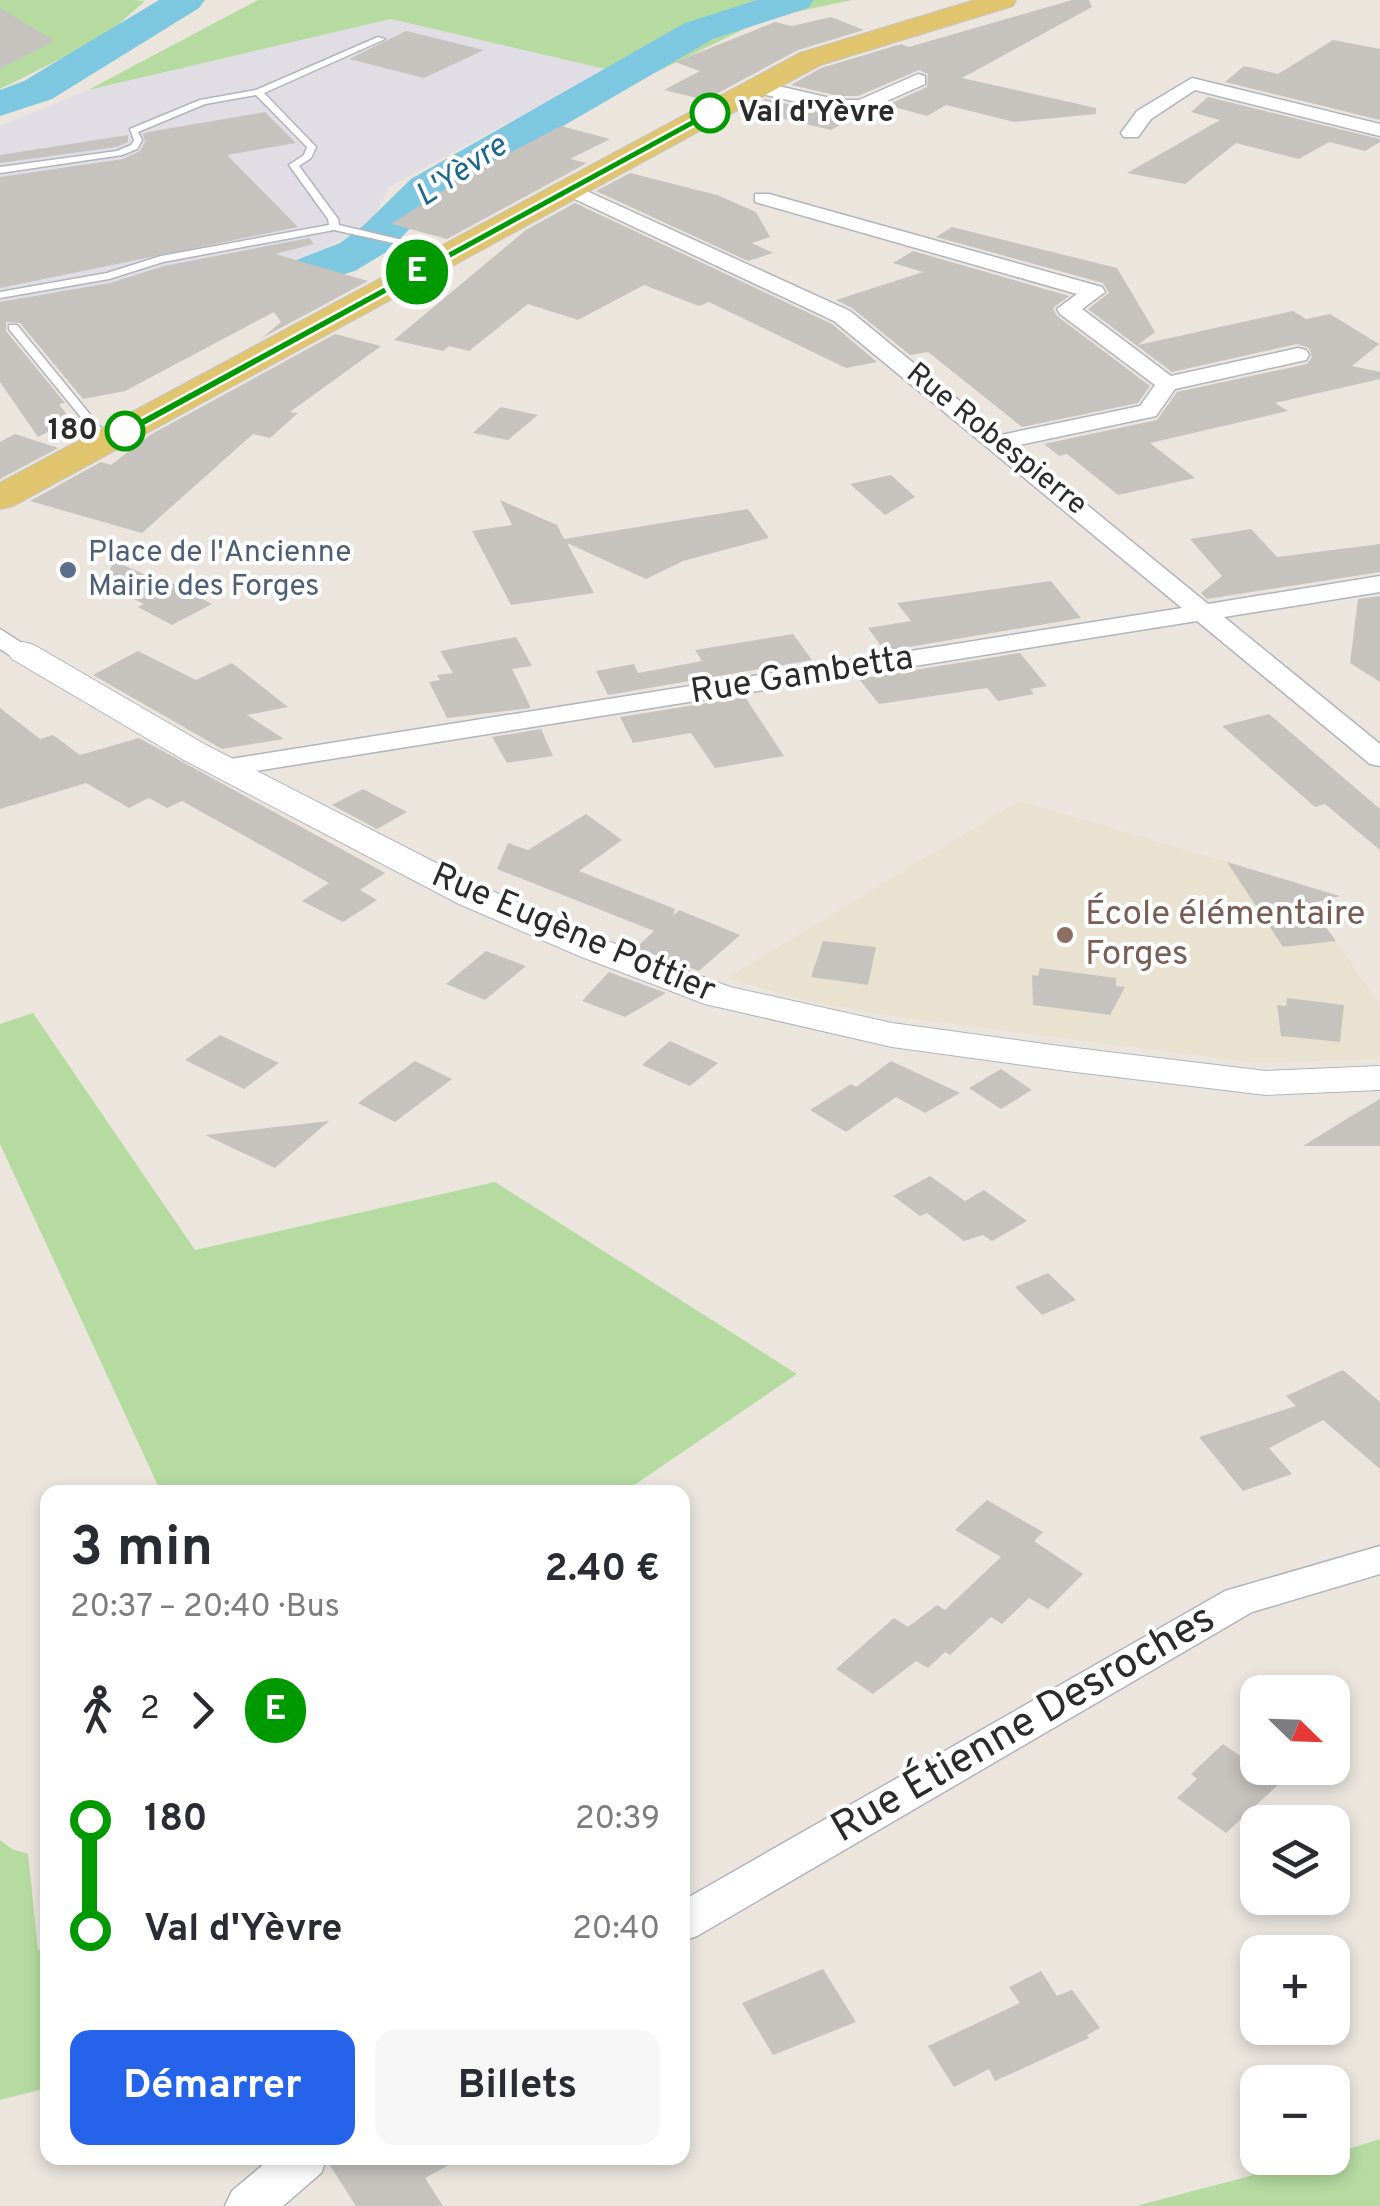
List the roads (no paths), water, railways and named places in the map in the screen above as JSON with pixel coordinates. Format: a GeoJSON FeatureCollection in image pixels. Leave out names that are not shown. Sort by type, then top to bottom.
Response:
{"type":"FeatureCollection","features":[{"type":"Feature","properties":{"kind":"main road"},"geometry":{"type":"LineString","coordinates":[[0,498],[832,49],[1003,0]]}},
{"type":"Feature","properties":{"kind":"street"},"geometry":{"type":"LineString","coordinates":[[756,87],[839,106],[862,106],[918,80]]}},
{"type":"Feature","properties":{"kind":"street"},"geometry":{"type":"LineString","coordinates":[[1131,132],[1144,115],[1192,84],[1380,130]]}},
{"type":"Feature","properties":{"kind":"street","name":"Rue Robespierre"},"geometry":{"type":"LineString","coordinates":[[569,189],[842,316],[1001,442],[1380,758]]}},
{"type":"Feature","properties":{"kind":"street"},"geometry":{"type":"LineString","coordinates":[[762,198],[1094,292],[1068,309],[1167,384]]}},
{"type":"Feature","properties":{"kind":"street"},"geometry":{"type":"LineString","coordinates":[[1001,442],[1148,410],[1167,384],[1298,355]]}},
{"type":"Feature","properties":{"kind":"street","name":"Rue Gambetta"},"geometry":{"type":"LineString","coordinates":[[224,768],[1380,584]]}},
{"type":"Feature","properties":{"kind":"street","name":"Rue Eugène Pottier"},"geometry":{"type":"LineString","coordinates":[[12,644],[224,768],[472,896],[592,948],[720,996],[892,1035],[1085,1061],[1266,1083],[1380,1078]]}},
{"type":"Feature","properties":{"kind":"street","name":"Rue Étienne Desroches"},"geometry":{"type":"LineString","coordinates":[[690,1918],[1239,1600],[1380,1560]]}},
{"type":"Feature","properties":{"kind":"street"},"geometry":{"type":"LineString","coordinates":[[249,2206],[296,2165]]}},
{"type":"Feature","properties":{"kind":"lane"},"geometry":{"type":"LineString","coordinates":[[0,170],[120,152],[134,147],[138,140],[133,131],[144,125],[203,102],[258,92],[381,39]]}},
{"type":"Feature","properties":{"kind":"lane"},"geometry":{"type":"LineString","coordinates":[[258,92],[312,147],[308,156],[294,165],[334,218],[334,227]]}},
{"type":"Feature","properties":{"kind":"lane"},"geometry":{"type":"LineString","coordinates":[[0,296],[110,276],[161,258],[334,227],[450,254]]}},
{"type":"Feature","properties":{"kind":"lane"},"geometry":{"type":"LineString","coordinates":[[13,327],[97,430],[116,436]]}},
{"type":"Feature","properties":{"kind":"waterway","name":"L'Yèvre"},"geometry":{"type":"LineString","coordinates":[[0,104],[38,90],[186,0]]}},
{"type":"Feature","properties":{"kind":"waterway","name":"L'Yèvre"},"geometry":{"type":"LineString","coordinates":[[225,289],[302,274],[339,261],[372,242],[426,188],[699,31],[795,0]]}},
{"type":"Feature","properties":{"kind":"place","name":"Val d'Yèvre"},"geometry":{"type":"Point","coordinates":[710,113]}},
{"type":"Feature","properties":{"kind":"place","name":"180"},"geometry":{"type":"Point","coordinates":[125,431]}},
{"type":"Feature","properties":{"kind":"place","name":"Place de l'Ancienne Mairie des Forges"},"geometry":{"type":"Point","coordinates":[68,570]}},
{"type":"Feature","properties":{"kind":"place","name":"École élémentaire Forges"},"geometry":{"type":"Point","coordinates":[1065,935]}}]}
